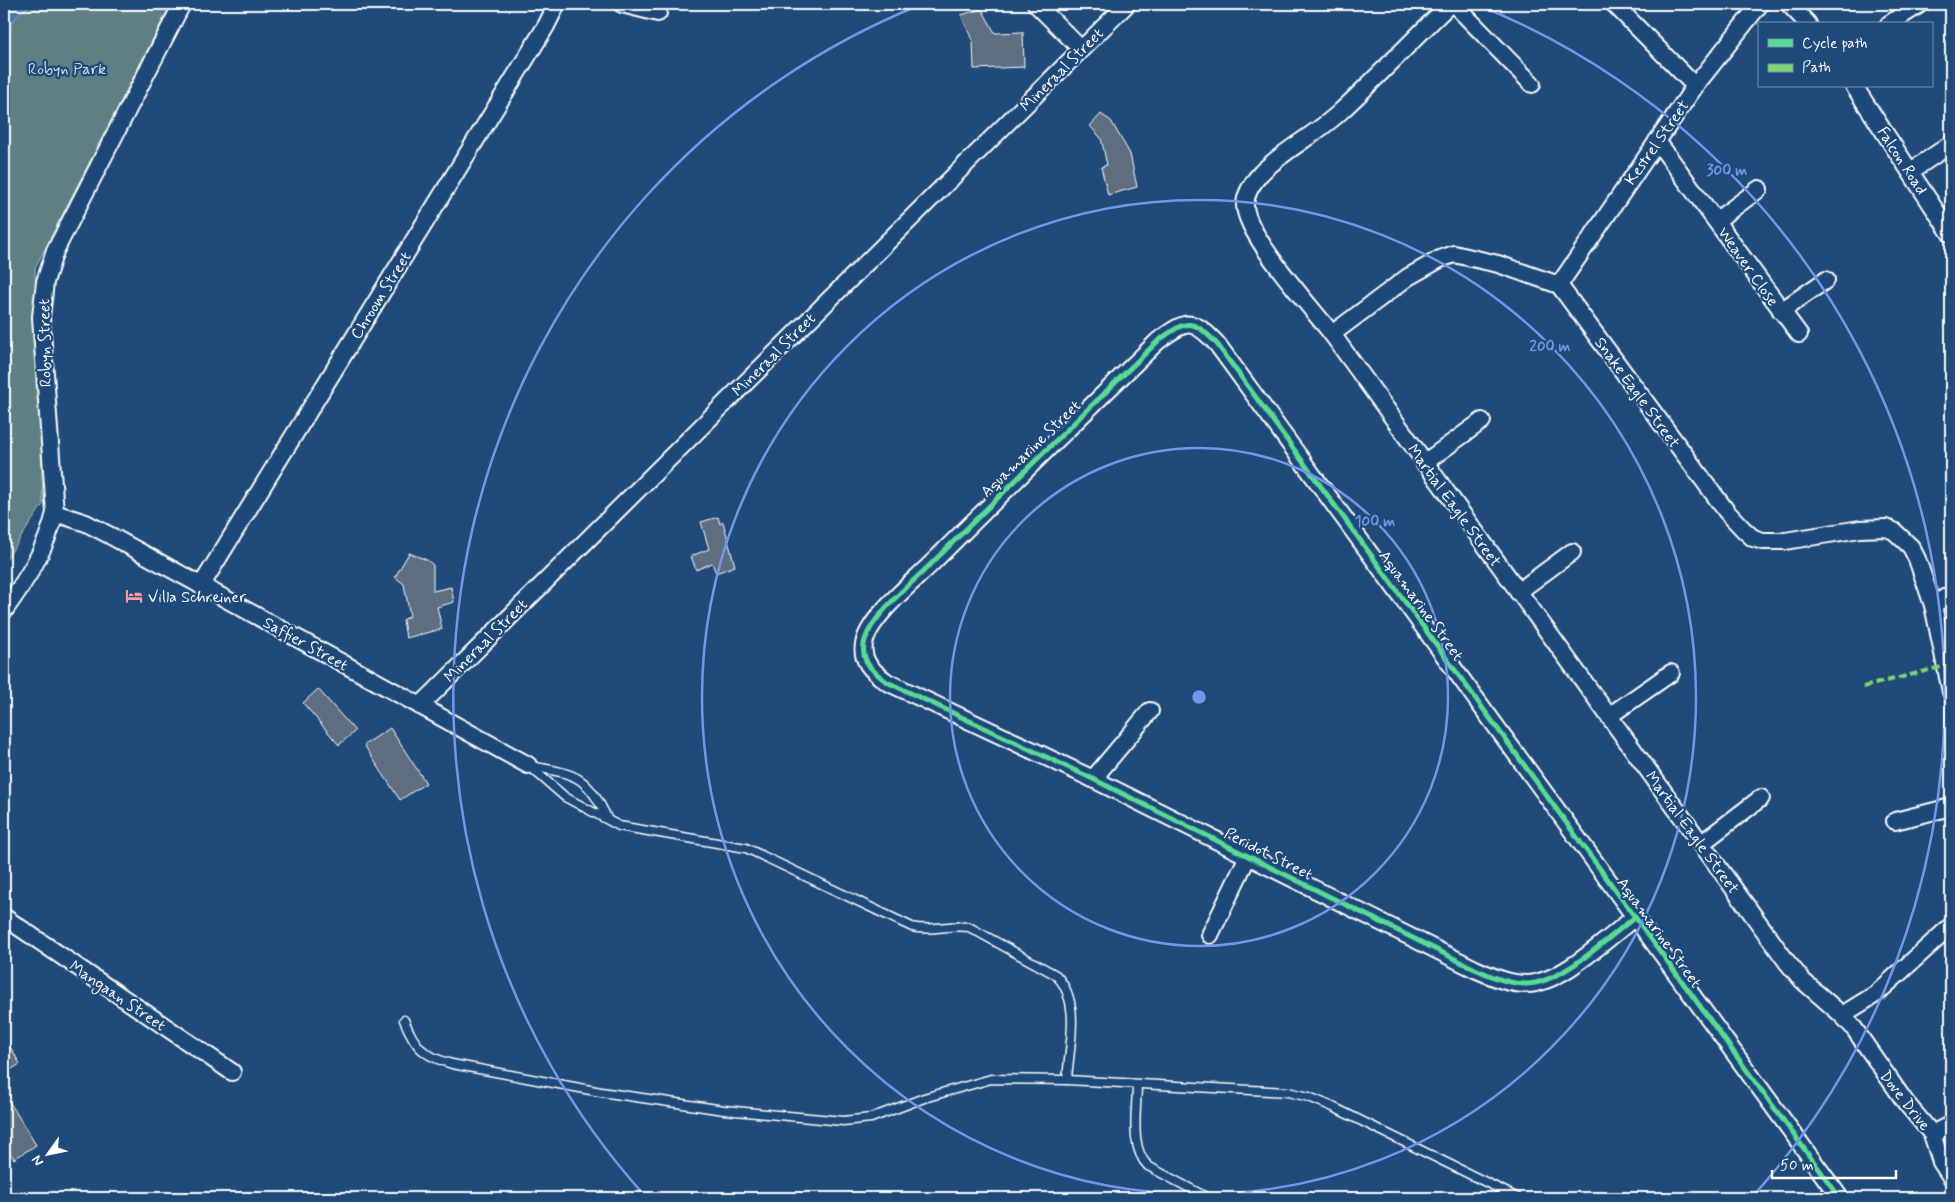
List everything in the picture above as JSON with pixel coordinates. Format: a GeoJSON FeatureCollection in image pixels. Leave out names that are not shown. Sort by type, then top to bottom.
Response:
{"type":"FeatureCollection","features":[{"type":"Feature","properties":{"kind":"street","name":"Robyn Street"},"geometry":{"type":"LineString","coordinates":[[4,611],[41,553],[49,537],[55,513],[41,324],[42,300],[48,268],[55,250],[182,4]]}},
{"type":"Feature","properties":{"kind":"street","name":"Chroom Street"},"geometry":{"type":"LineString","coordinates":[[201,586],[541,34],[557,4]]}},
{"type":"Feature","properties":{"kind":"street"},"geometry":{"type":"LineString","coordinates":[[622,4],[658,13]]}},
{"type":"Feature","properties":{"kind":"street"},"geometry":{"type":"LineString","coordinates":[[1036,4],[1081,49]]}},
{"type":"Feature","properties":{"kind":"street","name":"Mineraal Street"},"geometry":{"type":"LineString","coordinates":[[420,706],[1127,4]]}},
{"type":"Feature","properties":{"kind":"street","name":"Martial Eagle Street"},"geometry":{"type":"LineString","coordinates":[[1450,4],[1339,114],[1266,168],[1252,184],[1247,194],[1246,210],[1253,229],[1332,334],[1795,973],[1853,1027]]}},
{"type":"Feature","properties":{"kind":"street"},"geometry":{"type":"LineString","coordinates":[[1454,4],[1532,84]]}},
{"type":"Feature","properties":{"kind":"street"},"geometry":{"type":"LineString","coordinates":[[1614,4],[1695,86]]}},
{"type":"Feature","properties":{"kind":"street","name":"Kestrel Street"},"geometry":{"type":"LineString","coordinates":[[1558,285],[1695,86],[1760,4]]}},
{"type":"Feature","properties":{"kind":"street"},"geometry":{"type":"LineString","coordinates":[[1789,4],[1806,22]]}},
{"type":"Feature","properties":{"kind":"street"},"geometry":{"type":"LineString","coordinates":[[1893,22],[1920,4]]}},
{"type":"Feature","properties":{"kind":"street","name":"Falcon Road"},"geometry":{"type":"LineString","coordinates":[[1855,88],[1951,234]]}},
{"type":"Feature","properties":{"kind":"street","name":"Weaver Close"},"geometry":{"type":"LineString","coordinates":[[1656,141],[1717,220],[1799,334]]}},
{"type":"Feature","properties":{"kind":"street"},"geometry":{"type":"LineString","coordinates":[[1911,171],[1951,144]]}},
{"type":"Feature","properties":{"kind":"street","name":"Weaver Close"},"geometry":{"type":"LineString","coordinates":[[1717,220],[1759,189]]}},
{"type":"Feature","properties":{"kind":"street"},"geometry":{"type":"LineString","coordinates":[[1332,334],[1408,277],[1440,258],[1454,254],[1498,264],[1558,285]]}},
{"type":"Feature","properties":{"kind":"street","name":"Weaver Close"},"geometry":{"type":"LineString","coordinates":[[1781,311],[1826,280]]}},
{"type":"Feature","properties":{"kind":"street","name":"Snake Eagle Street"},"geometry":{"type":"LineString","coordinates":[[1558,285],[1727,512],[1753,538],[1763,541],[1786,541],[1860,529],[1886,528],[1894,531],[1912,547],[1933,605]]}},
{"type":"Feature","properties":{"kind":"street","name":"Aquamarine Street"},"geometry":{"type":"LineString","coordinates":[[887,682],[870,669],[863,652],[868,631],[879,618],[1158,341],[1177,326],[1194,324],[1203,328],[1217,344],[1840,1198]]}},
{"type":"Feature","properties":{"kind":"street"},"geometry":{"type":"LineString","coordinates":[[1424,463],[1482,421]]}},
{"type":"Feature","properties":{"kind":"street","name":"Saffier Street"},"geometry":{"type":"LineString","coordinates":[[55,513],[93,526],[528,766]]}},
{"type":"Feature","properties":{"kind":"street"},"geometry":{"type":"LineString","coordinates":[[1518,592],[1572,552]]}},
{"type":"Feature","properties":{"kind":"street"},"geometry":{"type":"LineString","coordinates":[[1951,594],[1933,605],[1951,692]]}},
{"type":"Feature","properties":{"kind":"street"},"geometry":{"type":"LineString","coordinates":[[1608,716],[1671,673]]}},
{"type":"Feature","properties":{"kind":"street","name":"Peridot Street"},"geometry":{"type":"LineString","coordinates":[[887,682],[1093,779],[1475,969],[1513,983],[1527,984],[1558,974],[1634,918]]}},
{"type":"Feature","properties":{"kind":"street"},"geometry":{"type":"LineString","coordinates":[[1093,779],[1150,711]]}},
{"type":"Feature","properties":{"kind":"street"},"geometry":{"type":"LineString","coordinates":[[1702,843],[1761,798]]}},
{"type":"Feature","properties":{"kind":"street"},"geometry":{"type":"LineString","coordinates":[[1895,821],[1951,807]]}},
{"type":"Feature","properties":{"kind":"street"},"geometry":{"type":"LineString","coordinates":[[1210,935],[1248,856]]}},
{"type":"Feature","properties":{"kind":"street","name":"Mangaan Street"},"geometry":{"type":"LineString","coordinates":[[4,918],[232,1072]]}},
{"type":"Feature","properties":{"kind":"street"},"geometry":{"type":"LineString","coordinates":[[1842,1015],[1876,994],[1951,926]]}},
{"type":"Feature","properties":{"kind":"street"},"geometry":{"type":"LineString","coordinates":[[1853,1027],[1876,994]]}},
{"type":"Feature","properties":{"kind":"street","name":"Dove Drive"},"geometry":{"type":"LineString","coordinates":[[1853,1027],[1906,1103],[1932,1134],[1941,1162],[1951,1177]]}},
{"type":"Feature","properties":{"kind":"street"},"geometry":{"type":"LineString","coordinates":[[1932,1134],[1951,1124]]}},
{"type":"Feature","properties":{"kind":"lane"},"geometry":{"type":"LineString","coordinates":[[528,766],[562,772],[583,780],[598,798],[607,818]]}},
{"type":"Feature","properties":{"kind":"lane"},"geometry":{"type":"LineString","coordinates":[[528,766],[565,797],[626,828],[746,848],[912,927],[923,930],[958,926],[968,927],[1056,975],[1065,984],[1072,1006],[1067,1080]]}},
{"type":"Feature","properties":{"kind":"lane"},"geometry":{"type":"LineString","coordinates":[[404,1020],[412,1038],[421,1050],[436,1059],[452,1064],[610,1093],[724,1110],[814,1119],[843,1121],[871,1118],[924,1098],[991,1079],[1067,1080],[1266,1090],[1308,1097],[1518,1198]]}},
{"type":"Feature","properties":{"kind":"lane"},"geometry":{"type":"LineString","coordinates":[[1137,1085],[1137,1145],[1142,1160],[1148,1166],[1208,1198]]}},
{"type":"Feature","properties":{"kind":"green space","name":"Robyn Park"},"geometry":{"type":"Polygon","coordinates":[[[4,4],[171,4],[35,268],[43,504],[4,563],[4,4]]]}},
{"type":"Feature","properties":{"kind":"water"},"geometry":{"type":"Polygon","coordinates":[[[4,4],[29,4],[4,30],[4,4]]]}},
{"type":"Feature","properties":{"kind":"building"},"geometry":{"type":"Polygon","coordinates":[[[982,9],[995,33],[1023,32],[1024,67],[974,69],[973,42],[961,15],[982,9]]]}},
{"type":"Feature","properties":{"kind":"building"},"geometry":{"type":"Polygon","coordinates":[[[1101,114],[1111,121],[1130,154],[1137,187],[1108,195],[1101,167],[1107,165],[1101,138],[1090,126],[1101,114]]]}},
{"type":"Feature","properties":{"kind":"building"},"geometry":{"type":"Polygon","coordinates":[[[718,517],[720,524],[723,522],[735,566],[716,573],[712,563],[696,570],[691,556],[709,549],[701,522],[718,517]]]}},
{"type":"Feature","properties":{"kind":"building"},"geometry":{"type":"Polygon","coordinates":[[[409,553],[427,560],[433,565],[433,591],[451,587],[454,602],[437,607],[442,629],[406,638],[403,620],[410,616],[404,584],[395,577],[409,553]]]}},
{"type":"Feature","properties":{"kind":"building"},"geometry":{"type":"Polygon","coordinates":[[[318,689],[355,731],[339,745],[303,703],[318,689]]]}},
{"type":"Feature","properties":{"kind":"building"},"geometry":{"type":"Polygon","coordinates":[[[390,728],[426,783],[400,800],[364,745],[390,728]]]}},
{"type":"Feature","properties":{"kind":"building"},"geometry":{"type":"Polygon","coordinates":[[[4,1036],[20,1064],[4,1074],[4,1036]]]}},
{"type":"Feature","properties":{"kind":"building"},"geometry":{"type":"Polygon","coordinates":[[[4,1093],[36,1145],[14,1159],[4,1143],[4,1093]]]}},
{"type":"Feature","properties":{"kind":"marked path"},"geometry":{"type":"LineString","coordinates":[[1863,687],[1945,666]]}},
{"type":"Feature","properties":{"kind":"cycle path"},"geometry":{"type":"LineString","coordinates":[[1634,918],[1583,959],[1555,976],[1540,982],[1527,984],[1513,983],[1493,977],[1093,779],[887,682],[876,674],[865,659],[865,640],[876,620],[894,599],[1158,341],[1176,329],[1189,324],[1201,329],[1217,344],[1840,1198]]}},
{"type":"Feature","properties":{"kind":"place","name":"Villa Schreiner"},"geometry":{"type":"Point","coordinates":[134,596]}}]}
